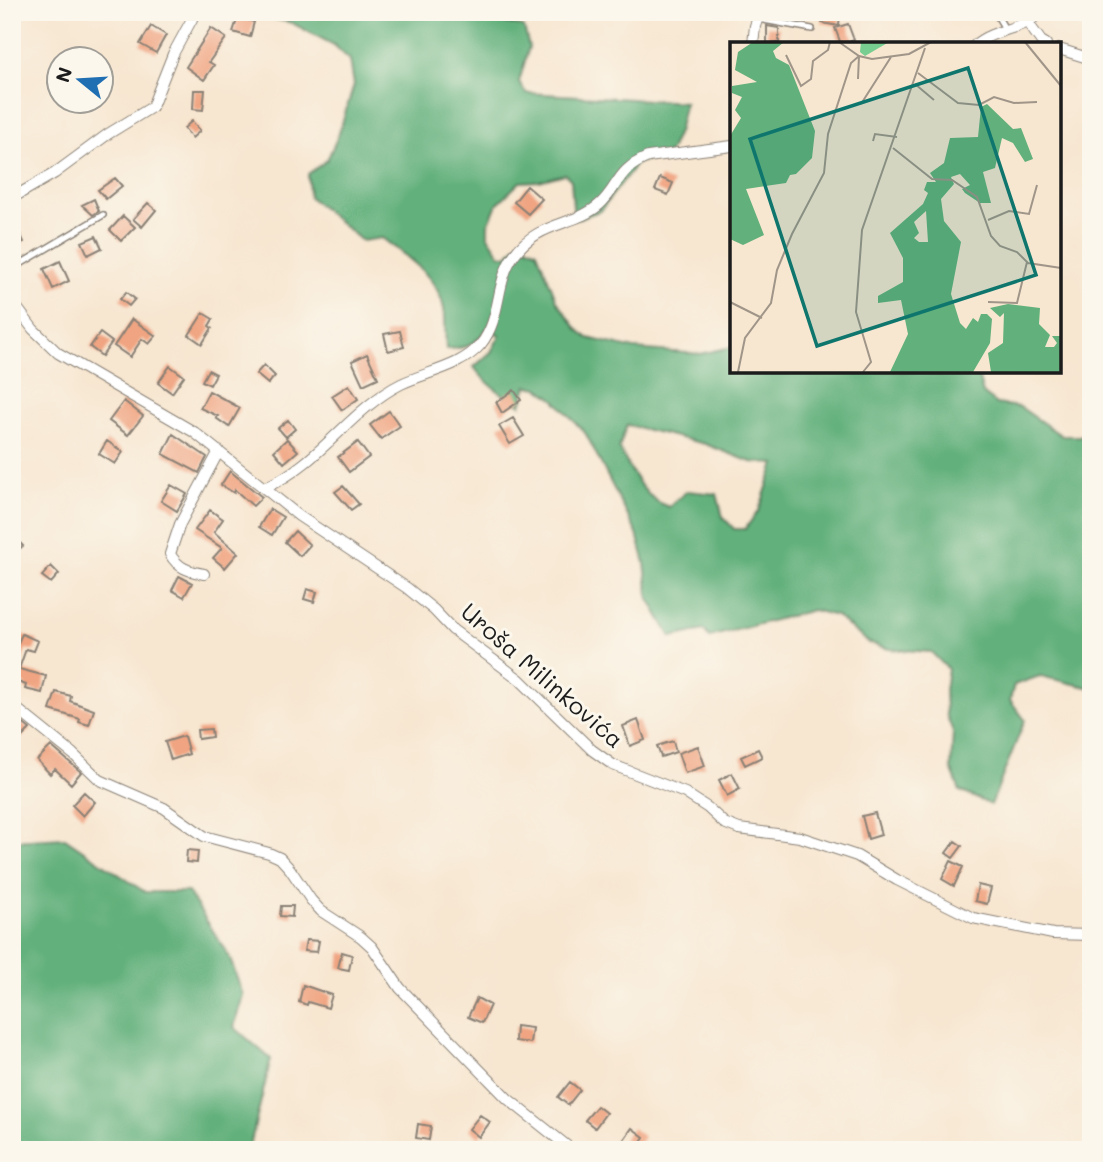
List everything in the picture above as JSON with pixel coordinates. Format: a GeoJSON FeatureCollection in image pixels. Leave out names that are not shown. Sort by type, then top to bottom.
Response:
{"type":"FeatureCollection","features":[{"type":"Feature","properties":{"kind":"street"},"geometry":{"type":"LineString","coordinates":[[12,198],[55,173],[108,134],[152,107],[173,54],[194,12]]}},
{"type":"Feature","properties":{"kind":"street"},"geometry":{"type":"LineString","coordinates":[[980,42],[1005,29],[1028,23],[1040,12]]}},
{"type":"Feature","properties":{"kind":"street"},"geometry":{"type":"LineString","coordinates":[[753,42],[759,16]]}},
{"type":"Feature","properties":{"kind":"street"},"geometry":{"type":"LineString","coordinates":[[1028,23],[1043,42]]}},
{"type":"Feature","properties":{"kind":"street"},"geometry":{"type":"LineString","coordinates":[[1061,50],[1091,58]]}},
{"type":"Feature","properties":{"kind":"street"},"geometry":{"type":"LineString","coordinates":[[266,487],[281,480],[305,462],[381,396],[401,384],[460,360],[479,347],[494,321],[508,266],[527,241],[547,228],[587,213],[601,204],[620,174],[636,162],[648,157],[730,146]]}},
{"type":"Feature","properties":{"kind":"street","name":"Uroša Milinkovića"},"geometry":{"type":"LineString","coordinates":[[12,301],[33,329],[58,353],[194,432],[299,516],[407,588],[453,630],[519,679],[612,765],[685,793],[724,823],[739,829],[800,837],[857,856],[897,880],[974,918],[1053,934],[1091,935]]}},
{"type":"Feature","properties":{"kind":"street"},"geometry":{"type":"LineString","coordinates":[[204,574],[186,570],[175,562],[170,554],[180,524],[219,451]]}},
{"type":"Feature","properties":{"kind":"street"},"geometry":{"type":"LineString","coordinates":[[12,705],[73,754],[100,780],[164,808],[204,836],[280,858],[321,911],[372,947],[400,988],[508,1099],[572,1150]]}},
{"type":"Feature","properties":{"kind":"lane"},"geometry":{"type":"LineString","coordinates":[[995,12],[1005,29]]}},
{"type":"Feature","properties":{"kind":"lane"},"geometry":{"type":"LineString","coordinates":[[759,16],[811,29]]}},
{"type":"Feature","properties":{"kind":"lane"},"geometry":{"type":"LineString","coordinates":[[12,269],[103,215]]}},
{"type":"Feature","properties":{"kind":"green space"},"geometry":{"type":"Polygon","coordinates":[[[245,12],[488,12],[501,22],[524,27],[529,47],[519,82],[526,93],[685,102],[678,132],[669,153],[637,163],[600,211],[574,220],[571,180],[565,174],[539,181],[520,182],[497,204],[488,225],[488,236],[500,254],[507,256],[519,242],[537,251],[557,301],[577,329],[588,338],[634,349],[700,354],[730,347],[730,373],[978,375],[983,393],[996,404],[1020,407],[1062,436],[1080,436],[1091,430],[1091,688],[1040,676],[1014,685],[1010,700],[1025,720],[991,805],[960,791],[951,768],[953,732],[946,714],[945,690],[948,669],[931,652],[889,649],[869,643],[836,616],[813,610],[709,637],[704,630],[671,637],[649,599],[645,563],[637,534],[586,434],[555,400],[539,388],[527,386],[521,405],[484,379],[474,367],[491,352],[500,335],[487,329],[470,345],[446,349],[441,297],[420,268],[382,238],[362,241],[309,197],[308,174],[327,160],[338,136],[354,85],[350,60],[334,45],[292,23],[245,12]],[[627,425],[619,448],[633,474],[652,498],[669,507],[687,491],[717,494],[723,517],[734,529],[745,529],[759,510],[775,464],[751,462],[705,444],[627,425]]]}},
{"type":"Feature","properties":{"kind":"green space"},"geometry":{"type":"Polygon","coordinates":[[[65,838],[145,892],[188,892],[229,956],[243,995],[234,1027],[271,1059],[249,1150],[12,1150],[12,841],[65,838]]]}},
{"type":"Feature","properties":{"kind":"building"},"geometry":{"type":"Polygon","coordinates":[[[823,12],[840,12],[839,26],[822,23],[823,12]]]}},
{"type":"Feature","properties":{"kind":"building"},"geometry":{"type":"Polygon","coordinates":[[[238,17],[254,22],[250,37],[233,32],[238,17]]]}},
{"type":"Feature","properties":{"kind":"building"},"geometry":{"type":"Polygon","coordinates":[[[848,24],[854,40],[840,42],[835,28],[848,24]]]}},
{"type":"Feature","properties":{"kind":"building"},"geometry":{"type":"Polygon","coordinates":[[[151,26],[166,35],[156,53],[140,44],[151,26]]]}},
{"type":"Feature","properties":{"kind":"building"},"geometry":{"type":"Polygon","coordinates":[[[767,26],[779,28],[779,42],[767,42],[767,26]]]}},
{"type":"Feature","properties":{"kind":"building"},"geometry":{"type":"Polygon","coordinates":[[[211,28],[226,38],[209,62],[214,65],[204,80],[186,67],[211,28]]]}},
{"type":"Feature","properties":{"kind":"building"},"geometry":{"type":"Polygon","coordinates":[[[194,90],[205,90],[203,110],[193,109],[194,90]]]}},
{"type":"Feature","properties":{"kind":"building"},"geometry":{"type":"Polygon","coordinates":[[[192,121],[200,131],[192,138],[184,128],[192,121]]]}},
{"type":"Feature","properties":{"kind":"building"},"geometry":{"type":"Polygon","coordinates":[[[115,178],[122,186],[106,199],[98,190],[115,178]]]}},
{"type":"Feature","properties":{"kind":"building"},"geometry":{"type":"Polygon","coordinates":[[[660,178],[673,183],[668,195],[655,190],[660,178]]]}},
{"type":"Feature","properties":{"kind":"building"},"geometry":{"type":"Polygon","coordinates":[[[527,186],[542,199],[528,214],[514,202],[527,186]]]}},
{"type":"Feature","properties":{"kind":"building"},"geometry":{"type":"Polygon","coordinates":[[[94,199],[99,211],[93,215],[82,205],[94,199]]]}},
{"type":"Feature","properties":{"kind":"building"},"geometry":{"type":"Polygon","coordinates":[[[148,203],[156,210],[142,227],[133,219],[148,203]]]}},
{"type":"Feature","properties":{"kind":"building"},"geometry":{"type":"Polygon","coordinates":[[[12,216],[24,242],[12,247],[12,216]]]}},
{"type":"Feature","properties":{"kind":"building"},"geometry":{"type":"Polygon","coordinates":[[[123,216],[135,227],[121,241],[110,230],[123,216]]]}},
{"type":"Feature","properties":{"kind":"building"},"geometry":{"type":"Polygon","coordinates":[[[96,236],[102,248],[88,255],[82,242],[96,236]]]}},
{"type":"Feature","properties":{"kind":"building"},"geometry":{"type":"Polygon","coordinates":[[[60,261],[69,281],[53,289],[44,269],[60,261]]]}},
{"type":"Feature","properties":{"kind":"building"},"geometry":{"type":"Polygon","coordinates":[[[126,292],[135,299],[129,306],[120,299],[126,292]]]}},
{"type":"Feature","properties":{"kind":"building"},"geometry":{"type":"Polygon","coordinates":[[[203,313],[213,319],[209,326],[212,328],[202,344],[189,335],[203,313]]]}},
{"type":"Feature","properties":{"kind":"building"},"geometry":{"type":"Polygon","coordinates":[[[132,319],[156,336],[149,344],[142,339],[130,357],[114,346],[132,319]]]}},
{"type":"Feature","properties":{"kind":"building"},"geometry":{"type":"Polygon","coordinates":[[[400,331],[404,347],[388,351],[384,334],[400,331]]]}},
{"type":"Feature","properties":{"kind":"building"},"geometry":{"type":"Polygon","coordinates":[[[100,333],[112,342],[102,356],[90,347],[100,333]]]}},
{"type":"Feature","properties":{"kind":"building"},"geometry":{"type":"Polygon","coordinates":[[[367,354],[378,378],[363,385],[352,361],[367,354]]]}},
{"type":"Feature","properties":{"kind":"building"},"geometry":{"type":"Polygon","coordinates":[[[264,365],[275,376],[268,384],[256,374],[264,365]]]}},
{"type":"Feature","properties":{"kind":"building"},"geometry":{"type":"Polygon","coordinates":[[[170,366],[184,376],[172,393],[158,383],[170,366]]]}},
{"type":"Feature","properties":{"kind":"building"},"geometry":{"type":"Polygon","coordinates":[[[208,370],[216,374],[210,385],[202,381],[208,370]]]}},
{"type":"Feature","properties":{"kind":"building"},"geometry":{"type":"Polygon","coordinates":[[[349,385],[358,399],[342,410],[332,396],[349,385]]]}},
{"type":"Feature","properties":{"kind":"building"},"geometry":{"type":"Polygon","coordinates":[[[514,390],[521,400],[502,413],[496,402],[514,390]]]}},
{"type":"Feature","properties":{"kind":"building"},"geometry":{"type":"Polygon","coordinates":[[[209,391],[240,408],[229,427],[216,418],[218,416],[200,408],[209,391]]]}},
{"type":"Feature","properties":{"kind":"building"},"geometry":{"type":"Polygon","coordinates":[[[124,401],[143,416],[128,435],[109,421],[124,401]]]}},
{"type":"Feature","properties":{"kind":"building"},"geometry":{"type":"Polygon","coordinates":[[[389,411],[400,426],[381,439],[370,425],[389,411]]]}},
{"type":"Feature","properties":{"kind":"building"},"geometry":{"type":"Polygon","coordinates":[[[513,418],[524,436],[510,444],[499,426],[513,418]]]}},
{"type":"Feature","properties":{"kind":"building"},"geometry":{"type":"Polygon","coordinates":[[[288,420],[295,429],[286,437],[278,428],[288,420]]]}},
{"type":"Feature","properties":{"kind":"building"},"geometry":{"type":"Polygon","coordinates":[[[173,434],[207,457],[199,473],[163,454],[173,434]]]}},
{"type":"Feature","properties":{"kind":"building"},"geometry":{"type":"Polygon","coordinates":[[[287,439],[298,451],[284,463],[274,451],[287,439]]]}},
{"type":"Feature","properties":{"kind":"building"},"geometry":{"type":"Polygon","coordinates":[[[107,441],[123,452],[115,464],[99,454],[107,441]]]}},
{"type":"Feature","properties":{"kind":"building"},"geometry":{"type":"Polygon","coordinates":[[[358,442],[369,457],[349,472],[338,457],[358,442]]]}},
{"type":"Feature","properties":{"kind":"building"},"geometry":{"type":"Polygon","coordinates":[[[230,471],[262,497],[253,506],[235,490],[234,493],[221,485],[230,471]]]}},
{"type":"Feature","properties":{"kind":"building"},"geometry":{"type":"Polygon","coordinates":[[[171,485],[187,494],[177,511],[161,501],[171,485]]]}},
{"type":"Feature","properties":{"kind":"building"},"geometry":{"type":"Polygon","coordinates":[[[343,486],[359,504],[351,510],[335,492],[343,486]]]}},
{"type":"Feature","properties":{"kind":"building"},"geometry":{"type":"Polygon","coordinates":[[[270,509],[283,517],[272,535],[259,527],[270,509]]]}},
{"type":"Feature","properties":{"kind":"building"},"geometry":{"type":"Polygon","coordinates":[[[210,510],[223,519],[214,532],[238,553],[225,568],[213,558],[222,548],[195,530],[210,510]]]}},
{"type":"Feature","properties":{"kind":"building"},"geometry":{"type":"Polygon","coordinates":[[[295,531],[310,545],[300,556],[285,542],[295,531]]]}},
{"type":"Feature","properties":{"kind":"building"},"geometry":{"type":"Polygon","coordinates":[[[12,535],[23,546],[12,555],[12,535]]]}},
{"type":"Feature","properties":{"kind":"building"},"geometry":{"type":"Polygon","coordinates":[[[51,566],[59,574],[51,583],[42,576],[51,566]]]}},
{"type":"Feature","properties":{"kind":"building"},"geometry":{"type":"Polygon","coordinates":[[[179,576],[192,583],[184,597],[172,590],[179,576]]]}},
{"type":"Feature","properties":{"kind":"building"},"geometry":{"type":"Polygon","coordinates":[[[307,589],[317,592],[314,602],[304,599],[307,589]]]}},
{"type":"Feature","properties":{"kind":"building"},"geometry":{"type":"Polygon","coordinates":[[[22,634],[38,641],[34,651],[26,649],[19,669],[46,676],[42,693],[25,689],[26,685],[15,681],[12,684],[12,646],[16,647],[22,634]]]}},
{"type":"Feature","properties":{"kind":"building"},"geometry":{"type":"Polygon","coordinates":[[[56,692],[71,696],[70,701],[94,710],[89,725],[79,722],[80,719],[50,710],[56,692]]]}},
{"type":"Feature","properties":{"kind":"building"},"geometry":{"type":"Polygon","coordinates":[[[16,718],[30,729],[20,739],[12,731],[12,722],[16,718]]]}},
{"type":"Feature","properties":{"kind":"building"},"geometry":{"type":"Polygon","coordinates":[[[638,720],[645,740],[630,746],[623,726],[638,720]]]}},
{"type":"Feature","properties":{"kind":"building"},"geometry":{"type":"Polygon","coordinates":[[[211,729],[212,737],[198,739],[197,730],[211,729]]]}},
{"type":"Feature","properties":{"kind":"building"},"geometry":{"type":"Polygon","coordinates":[[[184,736],[189,754],[171,760],[165,742],[184,736]]]}},
{"type":"Feature","properties":{"kind":"building"},"geometry":{"type":"Polygon","coordinates":[[[673,741],[676,752],[661,757],[657,746],[673,741]]]}},
{"type":"Feature","properties":{"kind":"building"},"geometry":{"type":"Polygon","coordinates":[[[51,746],[81,772],[71,784],[55,769],[50,774],[37,760],[51,746]]]}},
{"type":"Feature","properties":{"kind":"building"},"geometry":{"type":"Polygon","coordinates":[[[698,746],[705,766],[685,773],[678,753],[698,746]]]}},
{"type":"Feature","properties":{"kind":"building"},"geometry":{"type":"Polygon","coordinates":[[[758,749],[762,757],[745,765],[741,757],[758,749]]]}},
{"type":"Feature","properties":{"kind":"building"},"geometry":{"type":"Polygon","coordinates":[[[732,773],[740,789],[727,796],[719,780],[732,773]]]}},
{"type":"Feature","properties":{"kind":"building"},"geometry":{"type":"Polygon","coordinates":[[[84,792],[95,802],[83,816],[72,805],[84,792]]]}},
{"type":"Feature","properties":{"kind":"building"},"geometry":{"type":"Polygon","coordinates":[[[875,813],[881,835],[868,839],[862,816],[875,813]]]}},
{"type":"Feature","properties":{"kind":"building"},"geometry":{"type":"Polygon","coordinates":[[[955,841],[962,846],[953,858],[946,853],[955,841]]]}},
{"type":"Feature","properties":{"kind":"building"},"geometry":{"type":"Polygon","coordinates":[[[187,850],[198,851],[197,863],[186,862],[187,850]]]}},
{"type":"Feature","properties":{"kind":"building"},"geometry":{"type":"Polygon","coordinates":[[[951,861],[963,867],[954,886],[942,879],[951,861]]]}},
{"type":"Feature","properties":{"kind":"building"},"geometry":{"type":"Polygon","coordinates":[[[978,885],[991,888],[987,904],[975,901],[978,885]]]}},
{"type":"Feature","properties":{"kind":"building"},"geometry":{"type":"Polygon","coordinates":[[[281,906],[293,906],[292,917],[280,916],[281,906]]]}},
{"type":"Feature","properties":{"kind":"building"},"geometry":{"type":"Polygon","coordinates":[[[306,940],[319,941],[317,952],[304,951],[306,940]]]}},
{"type":"Feature","properties":{"kind":"building"},"geometry":{"type":"Polygon","coordinates":[[[342,952],[352,955],[349,970],[338,968],[342,952]]]}},
{"type":"Feature","properties":{"kind":"building"},"geometry":{"type":"Polygon","coordinates":[[[303,985],[332,995],[328,1008],[299,1002],[303,985]]]}},
{"type":"Feature","properties":{"kind":"building"},"geometry":{"type":"Polygon","coordinates":[[[477,998],[490,1005],[482,1023],[468,1017],[477,998]]]}},
{"type":"Feature","properties":{"kind":"building"},"geometry":{"type":"Polygon","coordinates":[[[516,1026],[532,1028],[530,1043],[515,1041],[516,1026]]]}},
{"type":"Feature","properties":{"kind":"building"},"geometry":{"type":"Polygon","coordinates":[[[570,1082],[580,1090],[568,1105],[558,1097],[570,1082]]]}},
{"type":"Feature","properties":{"kind":"building"},"geometry":{"type":"Polygon","coordinates":[[[597,1106],[606,1113],[595,1128],[585,1120],[597,1106]]]}},
{"type":"Feature","properties":{"kind":"building"},"geometry":{"type":"Polygon","coordinates":[[[480,1115],[490,1122],[479,1137],[469,1129],[480,1115]]]}},
{"type":"Feature","properties":{"kind":"building"},"geometry":{"type":"Polygon","coordinates":[[[418,1124],[431,1126],[429,1140],[416,1138],[418,1124]]]}},
{"type":"Feature","properties":{"kind":"building"},"geometry":{"type":"Polygon","coordinates":[[[632,1128],[644,1137],[635,1150],[627,1150],[620,1145],[632,1128]]]}}]}
